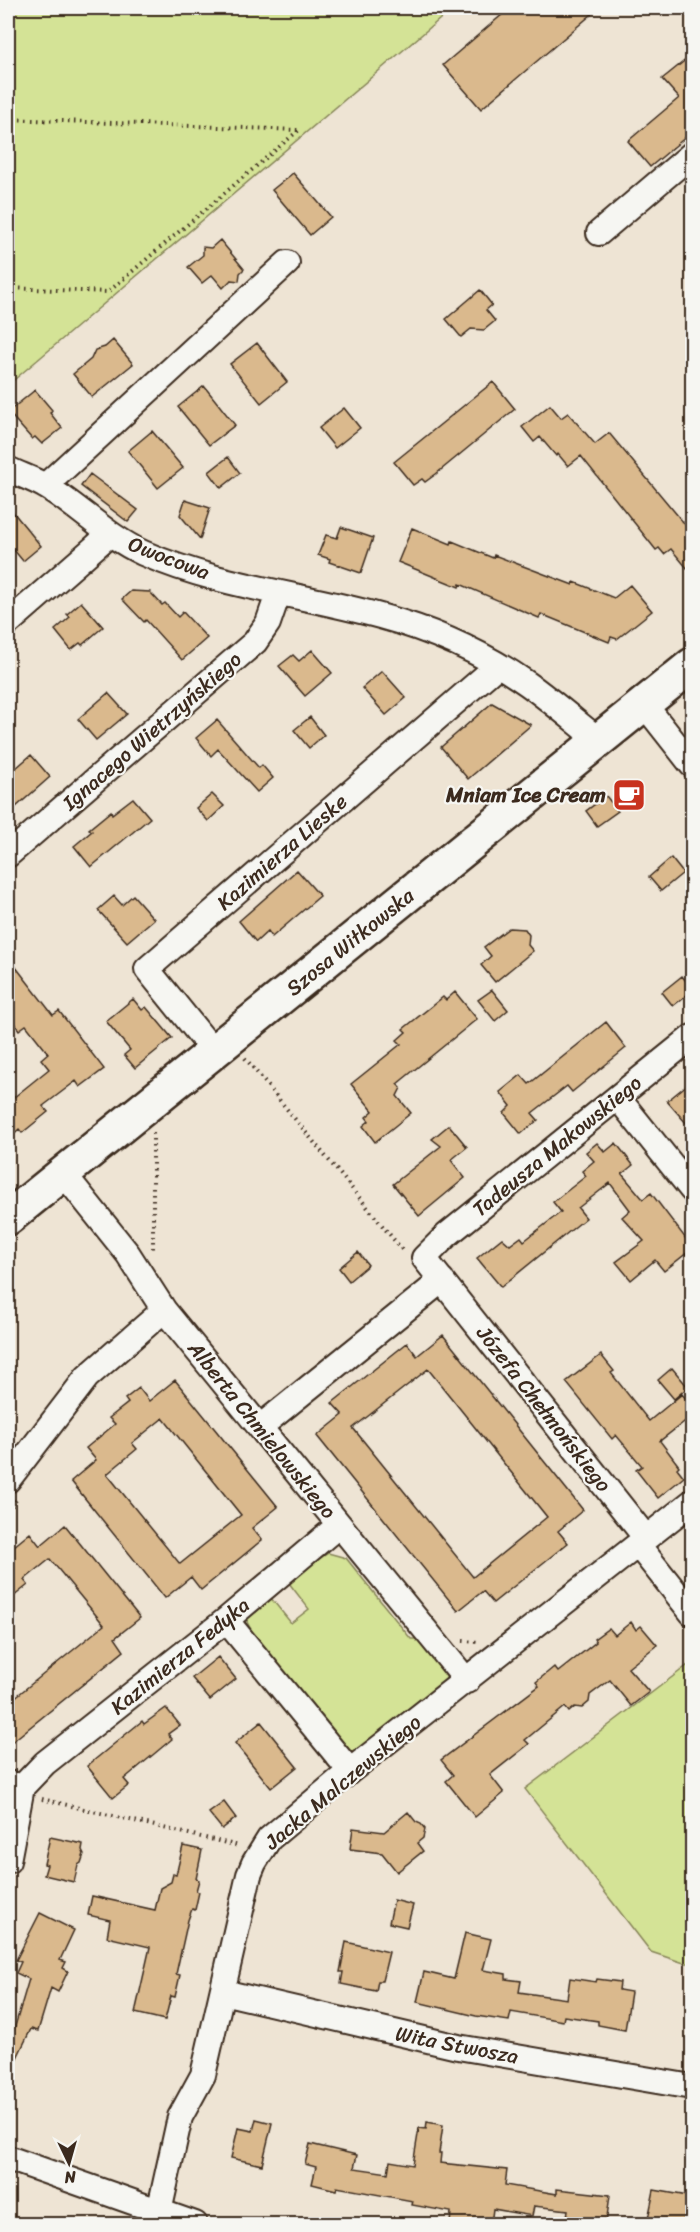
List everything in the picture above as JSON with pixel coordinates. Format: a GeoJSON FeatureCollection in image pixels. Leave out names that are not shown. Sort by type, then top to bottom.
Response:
{"type":"FeatureCollection","features":[{"type":"Feature","properties":{"kind":"street"},"geometry":{"type":"LineString","coordinates":[[599,233],[693,154]]}},
{"type":"Feature","properties":{"kind":"street"},"geometry":{"type":"LineString","coordinates":[[45,486],[287,263]]}},
{"type":"Feature","properties":{"kind":"street","name":"Owocowa"},"geometry":{"type":"LineString","coordinates":[[8,469],[45,486],[110,534],[142,552],[176,565],[278,594],[380,616],[448,640],[528,684],[600,741]]}},
{"type":"Feature","properties":{"kind":"street"},"geometry":{"type":"LineString","coordinates":[[8,623],[110,534]]}},
{"type":"Feature","properties":{"kind":"street","name":"Ignacego Wietrzyńskiego"},"geometry":{"type":"LineString","coordinates":[[8,855],[255,642],[268,623],[278,594]]}},
{"type":"Feature","properties":{"kind":"street","name":"Szosa Witkowska"},"geometry":{"type":"LineString","coordinates":[[8,1218],[693,665]]}},
{"type":"Feature","properties":{"kind":"street","name":"Kazimierza Lieske"},"geometry":{"type":"LineString","coordinates":[[222,1045],[147,969],[497,666]]}},
{"type":"Feature","properties":{"kind":"street"},"geometry":{"type":"LineString","coordinates":[[644,704],[693,765]]}},
{"type":"Feature","properties":{"kind":"street","name":"Tadeusza Makowskiego"},"geometry":{"type":"LineString","coordinates":[[424,1258],[447,1235],[693,1037]]}},
{"type":"Feature","properties":{"kind":"street"},"geometry":{"type":"LineString","coordinates":[[618,1098],[693,1190]]}},
{"type":"Feature","properties":{"kind":"street","name":"Alberta Chmielowskiego"},"geometry":{"type":"LineString","coordinates":[[64,1174],[128,1254],[164,1310],[467,1681]]}},
{"type":"Feature","properties":{"kind":"street","name":"Józefa Chełmońskiego"},"geometry":{"type":"LineString","coordinates":[[424,1258],[642,1542],[693,1613]]}},
{"type":"Feature","properties":{"kind":"street"},"geometry":{"type":"LineString","coordinates":[[260,1427],[442,1280]]}},
{"type":"Feature","properties":{"kind":"street"},"geometry":{"type":"LineString","coordinates":[[13,1488],[87,1377],[164,1310]]}},
{"type":"Feature","properties":{"kind":"street","name":"Jacka Malczewskiego"},"geometry":{"type":"LineString","coordinates":[[159,2212],[180,2117],[203,2075],[249,1875],[260,1851],[269,1839],[350,1772],[693,1502]]}},
{"type":"Feature","properties":{"kind":"street","name":"Kazimierza Fedyka"},"geometry":{"type":"LineString","coordinates":[[15,1785],[226,1620],[339,1525]]}},
{"type":"Feature","properties":{"kind":"street"},"geometry":{"type":"LineString","coordinates":[[226,1620],[350,1772]]}},
{"type":"Feature","properties":{"kind":"street"},"geometry":{"type":"LineString","coordinates":[[8,1861],[15,1785]]}},
{"type":"Feature","properties":{"kind":"street","name":"Wita Stwosza"},"geometry":{"type":"LineString","coordinates":[[223,1992],[458,2047],[693,2087]]}},
{"type":"Feature","properties":{"kind":"street"},"geometry":{"type":"LineString","coordinates":[[8,2158],[195,2224]]}},
{"type":"Feature","properties":{"kind":"path"},"geometry":{"type":"LineString","coordinates":[[8,119],[299,130],[108,292],[8,288]]}},
{"type":"Feature","properties":{"kind":"path"},"geometry":{"type":"LineString","coordinates":[[222,1045],[408,1257],[424,1258]]}},
{"type":"Feature","properties":{"kind":"path"},"geometry":{"type":"LineString","coordinates":[[153,1124],[153,1263]]}},
{"type":"Feature","properties":{"kind":"path"},"geometry":{"type":"LineString","coordinates":[[8,1511],[13,1488]]}},
{"type":"Feature","properties":{"kind":"path"},"geometry":{"type":"LineString","coordinates":[[456,1640],[478,1642],[488,1639]]}},
{"type":"Feature","properties":{"kind":"path"},"geometry":{"type":"LineString","coordinates":[[15,1785],[33,1797],[260,1851]]}},
{"type":"Feature","properties":{"kind":"green space"},"geometry":{"type":"Polygon","coordinates":[[[8,8],[453,8],[8,385],[8,8]]]}},
{"type":"Feature","properties":{"kind":"green space"},"geometry":{"type":"Polygon","coordinates":[[[328,1553],[346,1558],[411,1639],[417,1639],[434,1658],[447,1680],[366,1750],[352,1752],[340,1745],[255,1637],[247,1622],[249,1611],[270,1597],[291,1623],[309,1609],[289,1583],[328,1553]]]}},
{"type":"Feature","properties":{"kind":"green space"},"geometry":{"type":"Polygon","coordinates":[[[692,1662],[692,1963],[684,1963],[651,1952],[525,1789],[692,1662]]]}},
{"type":"Feature","properties":{"kind":"building"},"geometry":{"type":"Polygon","coordinates":[[[510,8],[599,8],[481,109],[443,65],[510,8]]]}},
{"type":"Feature","properties":{"kind":"building"},"geometry":{"type":"Polygon","coordinates":[[[693,54],[693,131],[650,167],[628,141],[679,98],[662,79],[693,54]]]}},
{"type":"Feature","properties":{"kind":"building"},"geometry":{"type":"Polygon","coordinates":[[[293,173],[331,217],[310,235],[272,190],[293,173]]]}},
{"type":"Feature","properties":{"kind":"building"},"geometry":{"type":"Polygon","coordinates":[[[220,240],[244,269],[240,273],[239,281],[231,280],[223,288],[212,275],[202,283],[188,267],[203,255],[203,247],[211,248],[220,240]]]}},
{"type":"Feature","properties":{"kind":"building"},"geometry":{"type":"Polygon","coordinates":[[[480,290],[492,305],[486,310],[495,321],[484,330],[471,329],[461,337],[446,319],[480,290]]]}},
{"type":"Feature","properties":{"kind":"building"},"geometry":{"type":"Polygon","coordinates":[[[113,340],[133,364],[92,397],[73,374],[91,359],[95,350],[105,347],[113,340]]]}},
{"type":"Feature","properties":{"kind":"building"},"geometry":{"type":"Polygon","coordinates":[[[257,343],[287,382],[261,403],[230,364],[257,343]]]}},
{"type":"Feature","properties":{"kind":"building"},"geometry":{"type":"Polygon","coordinates":[[[493,382],[515,409],[436,474],[425,482],[422,479],[413,485],[394,462],[493,382]]]}},
{"type":"Feature","properties":{"kind":"building"},"geometry":{"type":"Polygon","coordinates":[[[204,386],[235,425],[209,445],[178,407],[204,386]]]}},
{"type":"Feature","properties":{"kind":"building"},"geometry":{"type":"Polygon","coordinates":[[[35,390],[52,410],[50,413],[62,428],[42,444],[35,437],[32,439],[8,412],[35,390]]]}},
{"type":"Feature","properties":{"kind":"building"},"geometry":{"type":"Polygon","coordinates":[[[550,405],[561,418],[568,413],[595,444],[609,433],[693,534],[693,575],[671,549],[664,554],[659,548],[656,550],[581,456],[568,466],[540,437],[534,442],[522,427],[550,405]]]}},
{"type":"Feature","properties":{"kind":"building"},"geometry":{"type":"Polygon","coordinates":[[[344,408],[360,428],[335,448],[319,428],[344,408]]]}},
{"type":"Feature","properties":{"kind":"building"},"geometry":{"type":"Polygon","coordinates":[[[152,431],[183,468],[158,488],[128,451],[152,431]]]}},
{"type":"Feature","properties":{"kind":"building"},"geometry":{"type":"Polygon","coordinates":[[[228,457],[240,473],[221,488],[209,472],[228,457]]]}},
{"type":"Feature","properties":{"kind":"building"},"geometry":{"type":"Polygon","coordinates":[[[90,474],[138,510],[128,522],[81,486],[90,474]]]}},
{"type":"Feature","properties":{"kind":"building"},"geometry":{"type":"Polygon","coordinates":[[[185,500],[210,508],[200,539],[180,515],[185,500]]]}},
{"type":"Feature","properties":{"kind":"building"},"geometry":{"type":"Polygon","coordinates":[[[8,506],[41,546],[23,561],[8,543],[8,506]]]}},
{"type":"Feature","properties":{"kind":"building"},"geometry":{"type":"Polygon","coordinates":[[[341,527],[373,538],[361,573],[329,562],[330,559],[318,555],[326,535],[337,538],[341,527]]]}},
{"type":"Feature","properties":{"kind":"building"},"geometry":{"type":"Polygon","coordinates":[[[412,528],[451,544],[452,541],[493,558],[494,555],[614,598],[630,585],[652,611],[617,639],[611,637],[609,642],[541,614],[539,618],[460,584],[459,587],[398,562],[412,528]]]}},
{"type":"Feature","properties":{"kind":"building"},"geometry":{"type":"Polygon","coordinates":[[[131,591],[150,592],[178,617],[183,612],[207,638],[182,660],[146,620],[144,622],[122,599],[131,591]]]}},
{"type":"Feature","properties":{"kind":"building"},"geometry":{"type":"Polygon","coordinates":[[[81,602],[103,627],[82,645],[80,643],[71,650],[55,630],[70,617],[67,614],[81,602]]]}},
{"type":"Feature","properties":{"kind":"building"},"geometry":{"type":"Polygon","coordinates":[[[312,650],[332,673],[305,696],[279,666],[293,655],[299,661],[312,650]]]}},
{"type":"Feature","properties":{"kind":"building"},"geometry":{"type":"Polygon","coordinates":[[[382,671],[406,698],[386,715],[362,688],[382,671]]]}},
{"type":"Feature","properties":{"kind":"building"},"geometry":{"type":"Polygon","coordinates":[[[108,693],[127,714],[96,740],[78,719],[108,693]]]}},
{"type":"Feature","properties":{"kind":"building"},"geometry":{"type":"Polygon","coordinates":[[[492,703],[531,725],[468,779],[441,747],[492,703]]]}},
{"type":"Feature","properties":{"kind":"building"},"geometry":{"type":"Polygon","coordinates":[[[310,717],[324,735],[309,748],[294,730],[310,717]]]}},
{"type":"Feature","properties":{"kind":"building"},"geometry":{"type":"Polygon","coordinates":[[[217,720],[259,768],[262,765],[273,778],[257,792],[218,749],[211,756],[196,738],[217,720]]]}},
{"type":"Feature","properties":{"kind":"building"},"geometry":{"type":"Polygon","coordinates":[[[31,755],[50,777],[8,814],[8,775],[31,755]]]}},
{"type":"Feature","properties":{"kind":"building"},"geometry":{"type":"Polygon","coordinates":[[[212,794],[224,806],[208,821],[196,808],[212,794]]]}},
{"type":"Feature","properties":{"kind":"building"},"geometry":{"type":"Polygon","coordinates":[[[606,796],[618,811],[597,826],[586,811],[606,796]]]}},
{"type":"Feature","properties":{"kind":"building"},"geometry":{"type":"Polygon","coordinates":[[[133,798],[150,818],[91,867],[74,846],[92,831],[89,829],[111,811],[112,814],[133,798]]]}},
{"type":"Feature","properties":{"kind":"building"},"geometry":{"type":"Polygon","coordinates":[[[671,858],[683,873],[661,891],[649,877],[671,858]]]}},
{"type":"Feature","properties":{"kind":"building"},"geometry":{"type":"Polygon","coordinates":[[[297,870],[320,896],[272,937],[268,931],[256,942],[239,921],[297,870]]]}},
{"type":"Feature","properties":{"kind":"building"},"geometry":{"type":"Polygon","coordinates":[[[133,895],[154,919],[127,942],[98,910],[114,896],[122,905],[133,895]]]}},
{"type":"Feature","properties":{"kind":"building"},"geometry":{"type":"Polygon","coordinates":[[[509,928],[525,929],[529,935],[528,945],[533,951],[495,982],[481,965],[491,956],[484,947],[509,928]]]}},
{"type":"Feature","properties":{"kind":"building"},"geometry":{"type":"Polygon","coordinates":[[[8,957],[53,1015],[59,1011],[104,1069],[80,1087],[76,1081],[43,1106],[48,1112],[22,1133],[19,1129],[8,1139],[8,1102],[49,1069],[41,1059],[48,1053],[26,1025],[19,1030],[8,1015],[8,957]]]}},
{"type":"Feature","properties":{"kind":"building"},"geometry":{"type":"Polygon","coordinates":[[[682,976],[693,990],[673,1006],[662,992],[682,976]]]}},
{"type":"Feature","properties":{"kind":"building"},"geometry":{"type":"Polygon","coordinates":[[[492,990],[508,1010],[495,1021],[478,1000],[492,990]]]}},
{"type":"Feature","properties":{"kind":"building"},"geometry":{"type":"Polygon","coordinates":[[[455,992],[477,1019],[397,1084],[401,1088],[397,1096],[411,1113],[375,1142],[363,1126],[369,1121],[366,1117],[373,1111],[351,1084],[401,1044],[397,1040],[406,1032],[403,1029],[443,997],[446,1000],[455,992]]]}},
{"type":"Feature","properties":{"kind":"building"},"geometry":{"type":"Polygon","coordinates":[[[133,999],[142,1010],[146,1007],[172,1038],[135,1068],[124,1055],[130,1050],[106,1021],[133,999]]]}},
{"type":"Feature","properties":{"kind":"building"},"geometry":{"type":"Polygon","coordinates":[[[606,1022],[626,1048],[572,1092],[567,1086],[532,1113],[538,1120],[521,1134],[504,1113],[511,1106],[500,1092],[521,1075],[529,1084],[606,1022]]]}},
{"type":"Feature","properties":{"kind":"building"},"geometry":{"type":"Polygon","coordinates":[[[693,1080],[693,1131],[667,1101],[693,1080]]]}},
{"type":"Feature","properties":{"kind":"building"},"geometry":{"type":"Polygon","coordinates":[[[449,1125],[467,1147],[451,1160],[465,1178],[419,1216],[393,1184],[441,1146],[432,1139],[449,1125]]]}},
{"type":"Feature","properties":{"kind":"building"},"geometry":{"type":"Polygon","coordinates":[[[597,1143],[605,1152],[616,1143],[633,1165],[622,1174],[643,1199],[651,1193],[693,1248],[664,1271],[655,1260],[631,1280],[616,1262],[644,1241],[622,1217],[630,1210],[610,1183],[578,1208],[586,1218],[501,1287],[477,1258],[502,1238],[510,1245],[521,1237],[524,1241],[561,1212],[553,1202],[586,1176],[582,1171],[594,1161],[586,1152],[597,1143]]]}},
{"type":"Feature","properties":{"kind":"building"},"geometry":{"type":"Polygon","coordinates":[[[358,1252],[368,1265],[349,1281],[339,1268],[358,1252]]]}},
{"type":"Feature","properties":{"kind":"building"},"geometry":{"type":"Polygon","coordinates":[[[443,1335],[583,1510],[558,1531],[568,1543],[493,1603],[483,1591],[458,1611],[317,1436],[343,1415],[332,1403],[407,1343],[417,1356],[443,1335]],[[428,1369],[353,1428],[473,1577],[547,1517],[428,1369]]]}},
{"type":"Feature","properties":{"kind":"building"},"geometry":{"type":"Polygon","coordinates":[[[601,1355],[614,1371],[611,1373],[649,1421],[682,1394],[693,1407],[693,1415],[660,1441],[679,1466],[677,1468],[684,1477],[658,1498],[636,1470],[642,1466],[616,1435],[612,1439],[566,1382],[601,1355]]]}},
{"type":"Feature","properties":{"kind":"building"},"geometry":{"type":"Polygon","coordinates":[[[672,1368],[688,1387],[674,1399],[658,1380],[672,1368]]]}},
{"type":"Feature","properties":{"kind":"building"},"geometry":{"type":"Polygon","coordinates":[[[175,1380],[278,1507],[252,1528],[262,1540],[201,1590],[191,1577],[165,1598],[71,1481],[96,1460],[86,1448],[115,1424],[109,1418],[128,1403],[125,1399],[139,1388],[149,1401],[175,1380]],[[163,1418],[132,1443],[137,1449],[107,1474],[180,1564],[241,1515],[163,1418]]]}},
{"type":"Feature","properties":{"kind":"building"},"geometry":{"type":"Polygon","coordinates":[[[65,1525],[140,1618],[115,1638],[124,1651],[8,1745],[8,1703],[104,1625],[50,1559],[24,1580],[28,1585],[8,1601],[8,1551],[30,1533],[40,1546],[65,1525]]]}},
{"type":"Feature","properties":{"kind":"building"},"geometry":{"type":"Polygon","coordinates":[[[631,1622],[636,1630],[641,1626],[657,1645],[628,1668],[649,1692],[631,1706],[610,1680],[590,1695],[589,1702],[582,1708],[575,1707],[569,1712],[565,1707],[525,1740],[529,1744],[490,1775],[504,1793],[475,1817],[446,1781],[453,1775],[441,1760],[539,1686],[536,1682],[554,1667],[558,1672],[596,1642],[594,1639],[609,1628],[615,1635],[631,1622]]]}},
{"type":"Feature","properties":{"kind":"building"},"geometry":{"type":"Polygon","coordinates":[[[218,1657],[236,1679],[210,1700],[192,1678],[218,1657]]]}},
{"type":"Feature","properties":{"kind":"building"},"geometry":{"type":"Polygon","coordinates":[[[166,1708],[180,1725],[168,1734],[172,1739],[124,1779],[129,1785],[113,1798],[87,1766],[142,1721],[144,1724],[166,1708]]]}},
{"type":"Feature","properties":{"kind":"building"},"geometry":{"type":"Polygon","coordinates":[[[261,1722],[297,1767],[271,1788],[235,1743],[261,1722]]]}},
{"type":"Feature","properties":{"kind":"building"},"geometry":{"type":"Polygon","coordinates":[[[224,1802],[236,1818],[222,1829],[209,1813],[224,1802]]]}},
{"type":"Feature","properties":{"kind":"building"},"geometry":{"type":"Polygon","coordinates":[[[408,1812],[425,1829],[423,1838],[417,1843],[423,1851],[397,1872],[382,1853],[350,1849],[353,1828],[384,1832],[408,1812]]]}},
{"type":"Feature","properties":{"kind":"building"},"geometry":{"type":"Polygon","coordinates":[[[50,1837],[83,1844],[84,1854],[78,1865],[74,1882],[44,1875],[50,1837]]]}},
{"type":"Feature","properties":{"kind":"building"},"geometry":{"type":"Polygon","coordinates":[[[183,1846],[202,1850],[196,1879],[199,1880],[196,1891],[199,1892],[195,1910],[192,1909],[188,1920],[176,1974],[180,1975],[175,1997],[171,1996],[165,2020],[135,2013],[150,1947],[107,1937],[110,1920],[88,1915],[92,1896],[155,1910],[160,1888],[171,1882],[173,1874],[176,1875],[183,1846]]]}},
{"type":"Feature","properties":{"kind":"building"},"geometry":{"type":"Polygon","coordinates":[[[394,1900],[413,1905],[407,1927],[389,1923],[394,1900]]]}},
{"type":"Feature","properties":{"kind":"building"},"geometry":{"type":"Polygon","coordinates":[[[40,1913],[74,1930],[60,1960],[66,1962],[63,1968],[68,1971],[58,1992],[51,1988],[38,2031],[31,2029],[12,2068],[8,2066],[8,2050],[29,1979],[16,1973],[21,1962],[16,1960],[40,1913]]]}},
{"type":"Feature","properties":{"kind":"building"},"geometry":{"type":"Polygon","coordinates":[[[465,1933],[491,1939],[483,1970],[506,1974],[506,1979],[521,1981],[519,1992],[567,1999],[570,1978],[596,1982],[597,1979],[620,1982],[619,1990],[631,1992],[625,2030],[598,2025],[598,2021],[564,2016],[563,2021],[511,2012],[509,2021],[417,2002],[424,1972],[454,1979],[465,1933]]]}},
{"type":"Feature","properties":{"kind":"building"},"geometry":{"type":"Polygon","coordinates":[[[346,1942],[389,1952],[382,1981],[378,1981],[376,1991],[341,1984],[343,1972],[340,1972],[346,1942]]]}},
{"type":"Feature","properties":{"kind":"building"},"geometry":{"type":"Polygon","coordinates":[[[256,2119],[272,2123],[262,2165],[231,2158],[238,2128],[253,2131],[256,2119]]]}},
{"type":"Feature","properties":{"kind":"building"},"geometry":{"type":"Polygon","coordinates":[[[427,2122],[443,2125],[440,2163],[507,2170],[505,2185],[557,2194],[557,2189],[610,2195],[606,2224],[566,2224],[568,2210],[534,2206],[532,2216],[493,2209],[491,2224],[450,2224],[451,2212],[412,2205],[413,2201],[337,2187],[336,2190],[312,2184],[316,2167],[305,2164],[310,2144],[357,2155],[354,2168],[388,2173],[390,2161],[413,2165],[419,2128],[426,2129],[427,2122]]]}},
{"type":"Feature","properties":{"kind":"building"},"geometry":{"type":"Polygon","coordinates":[[[654,2190],[693,2197],[693,2224],[647,2224],[654,2190]]]}},
{"type":"Feature","properties":{"kind":"place","name":"Mniam Ice Cream"},"geometry":{"type":"Point","coordinates":[629,795]}}]}
